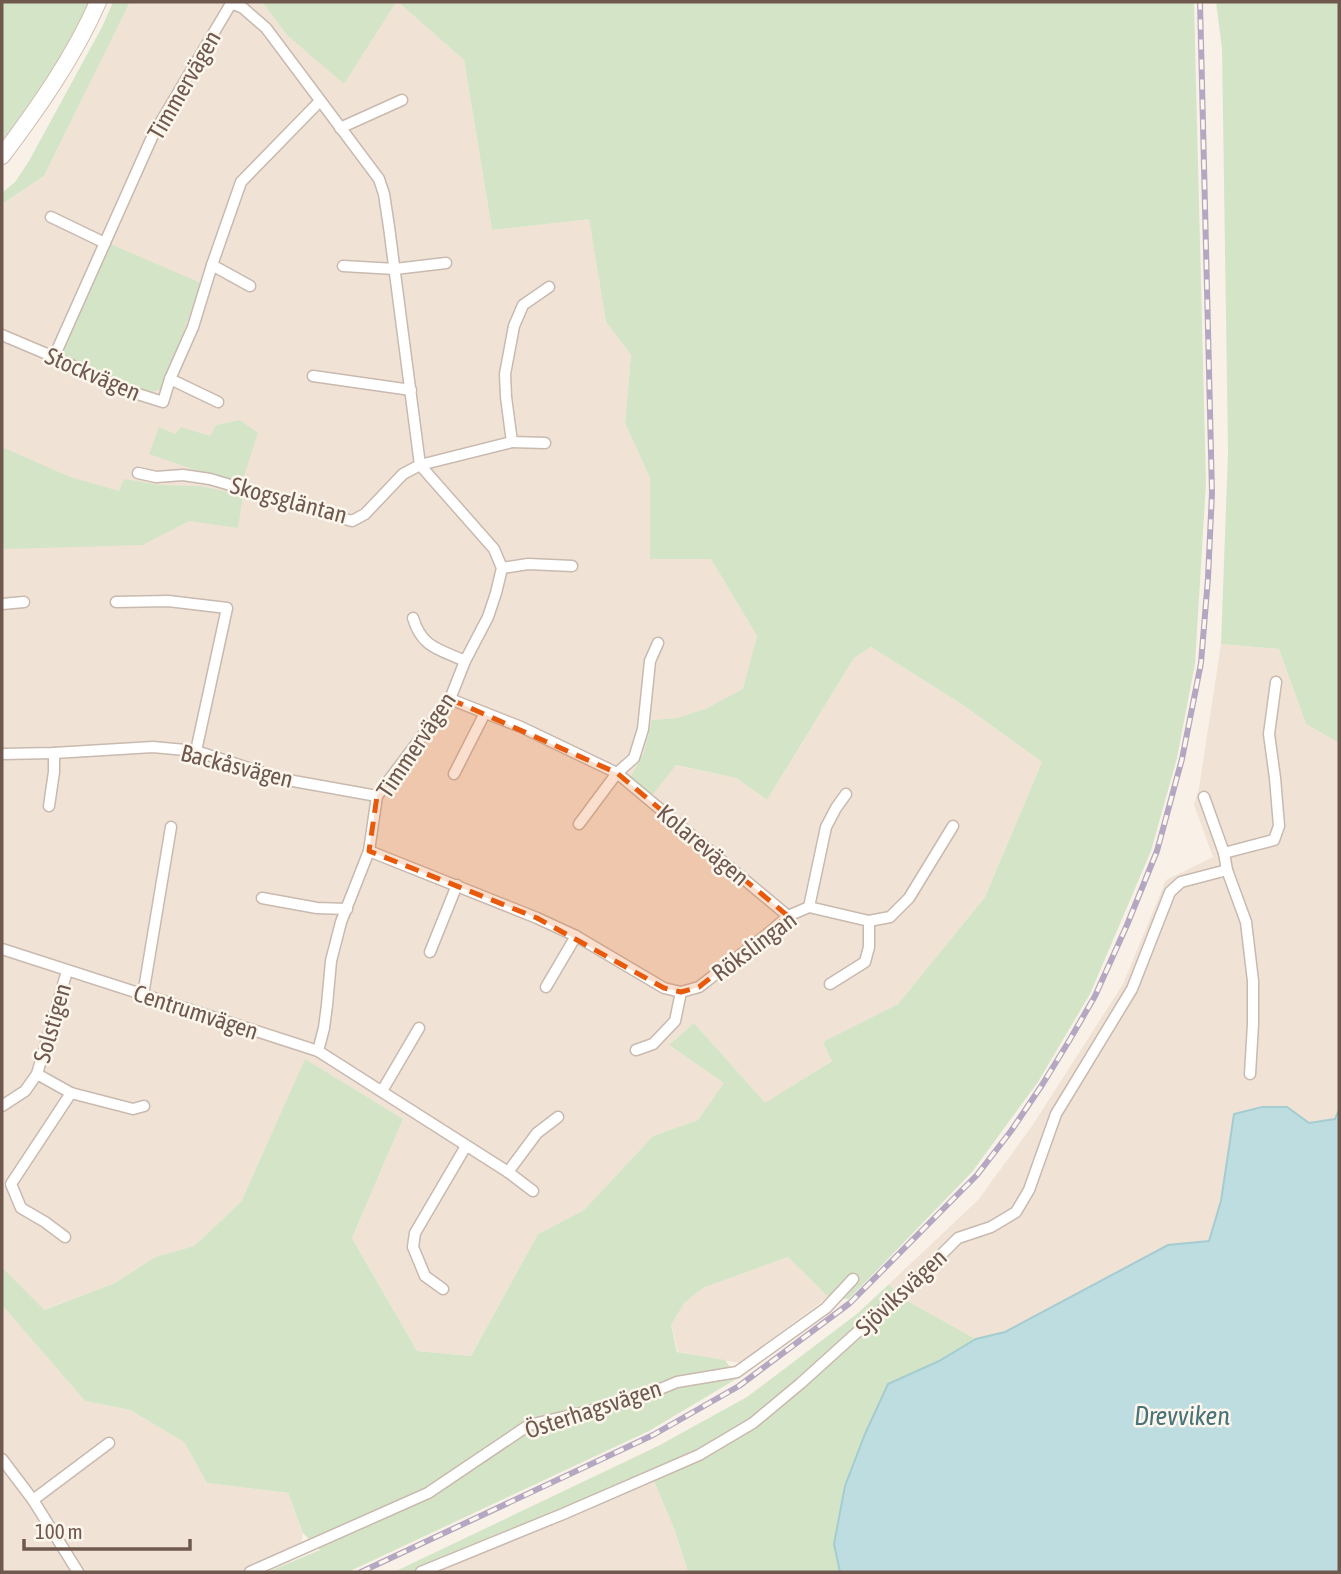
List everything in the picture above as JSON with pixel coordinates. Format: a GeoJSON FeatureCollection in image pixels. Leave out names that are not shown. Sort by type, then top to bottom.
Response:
{"type":"FeatureCollection","features":[{"type":"Feature","properties":{"kind":"street"},"geometry":{"type":"LineString","coordinates":[[2,156],[57,79],[98,2]]}},
{"type":"Feature","properties":{"kind":"street","name":"Timmervägen"},"geometry":{"type":"LineString","coordinates":[[54,357],[153,135],[232,2],[244,5],[266,28],[370,166],[382,187],[420,465]]}},
{"type":"Feature","properties":{"kind":"street"},"geometry":{"type":"LineString","coordinates":[[340,128],[402,100]]}},
{"type":"Feature","properties":{"kind":"street","name":"Stockvägen"},"geometry":{"type":"LineString","coordinates":[[2,335],[122,389],[163,402],[193,327],[241,182],[320,101]]}},
{"type":"Feature","properties":{"kind":"street"},"geometry":{"type":"LineString","coordinates":[[51,217],[105,243]]}},
{"type":"Feature","properties":{"kind":"street"},"geometry":{"type":"LineString","coordinates":[[343,266],[395,269],[446,263]]}},
{"type":"Feature","properties":{"kind":"street"},"geometry":{"type":"LineString","coordinates":[[212,265],[250,286]]}},
{"type":"Feature","properties":{"kind":"street"},"geometry":{"type":"LineString","coordinates":[[512,442],[505,374],[514,326],[523,305],[550,287]]}},
{"type":"Feature","properties":{"kind":"street"},"geometry":{"type":"LineString","coordinates":[[313,376],[411,390]]}},
{"type":"Feature","properties":{"kind":"street","name":"Stockvägen"},"geometry":{"type":"LineString","coordinates":[[170,379],[218,402]]}},
{"type":"Feature","properties":{"kind":"street"},"geometry":{"type":"LineString","coordinates":[[545,443],[512,442],[420,465],[494,549],[502,568],[528,564],[572,566]]}},
{"type":"Feature","properties":{"kind":"street","name":"Skogsgläntan"},"geometry":{"type":"LineString","coordinates":[[138,473],[156,477],[183,475],[210,479],[352,521],[365,514],[403,474],[420,465]]}},
{"type":"Feature","properties":{"kind":"street","name":"Timmervägen"},"geometry":{"type":"LineString","coordinates":[[318,1051],[324,1028],[331,961],[341,922],[369,851],[377,796],[450,699],[488,617],[502,568]]}},
{"type":"Feature","properties":{"kind":"street"},"geometry":{"type":"LineString","coordinates":[[116,602],[168,601],[228,608],[196,751]]}},
{"type":"Feature","properties":{"kind":"street"},"geometry":{"type":"LineString","coordinates":[[2,604],[24,602]]}},
{"type":"Feature","properties":{"kind":"street","name":"Timmervägen"},"geometry":{"type":"LineString","coordinates":[[413,618],[426,643],[466,662]]}},
{"type":"Feature","properties":{"kind":"street"},"geometry":{"type":"LineString","coordinates":[[579,824],[617,773],[634,758],[643,729],[650,661],[658,643]]}},
{"type":"Feature","properties":{"kind":"street"},"geometry":{"type":"LineString","coordinates":[[1224,853],[1274,840],[1279,826],[1269,734],[1276,682]]}},
{"type":"Feature","properties":{"kind":"street","name":"Kolarevägen"},"geometry":{"type":"LineString","coordinates":[[450,699],[521,727],[617,773],[788,916]]}},
{"type":"Feature","properties":{"kind":"street"},"geometry":{"type":"LineString","coordinates":[[454,774],[485,713]]}},
{"type":"Feature","properties":{"kind":"street","name":"Backåsvägen"},"geometry":{"type":"LineString","coordinates":[[2,754],[153,747],[196,751],[282,779],[377,796]]}},
{"type":"Feature","properties":{"kind":"street"},"geometry":{"type":"LineString","coordinates":[[49,806],[54,753]]}},
{"type":"Feature","properties":{"kind":"street"},"geometry":{"type":"LineString","coordinates":[[809,907],[826,827],[846,794]]}},
{"type":"Feature","properties":{"kind":"street"},"geometry":{"type":"LineString","coordinates":[[1204,797],[1246,922],[1254,981],[1250,1074]]}},
{"type":"Feature","properties":{"kind":"street"},"geometry":{"type":"LineString","coordinates":[[830,984],[864,962],[869,947],[869,921],[890,917],[909,898],[953,826]]}},
{"type":"Feature","properties":{"kind":"street"},"geometry":{"type":"LineString","coordinates":[[144,995],[171,827]]}},
{"type":"Feature","properties":{"kind":"street","name":"Rökslingan"},"geometry":{"type":"LineString","coordinates":[[369,851],[537,918],[576,936],[664,988],[681,992],[699,986],[788,916],[809,907],[869,921]]}},
{"type":"Feature","properties":{"kind":"street","name":"Sjöviksvägen"},"geometry":{"type":"LineString","coordinates":[[421,1572],[699,1455],[754,1423],[907,1288],[958,1238],[991,1227],[1016,1212],[1029,1189],[1056,1114],[1132,989],[1170,892],[1181,883],[1227,870]]}},
{"type":"Feature","properties":{"kind":"street"},"geometry":{"type":"LineString","coordinates":[[430,952],[457,885]]}},
{"type":"Feature","properties":{"kind":"street"},"geometry":{"type":"LineString","coordinates":[[262,898],[317,908],[347,909]]}},
{"type":"Feature","properties":{"kind":"street"},"geometry":{"type":"LineString","coordinates":[[546,987],[576,936]]}},
{"type":"Feature","properties":{"kind":"street","name":"Centrumvägen"},"geometry":{"type":"LineString","coordinates":[[2,949],[318,1051],[508,1172],[533,1191]]}},
{"type":"Feature","properties":{"kind":"street","name":"Solstigen"},"geometry":{"type":"LineString","coordinates":[[2,1106],[25,1091],[37,1074],[67,971]]}},
{"type":"Feature","properties":{"kind":"street","name":"Rökslingan"},"geometry":{"type":"LineString","coordinates":[[636,1050],[653,1044],[675,1021],[681,992]]}},
{"type":"Feature","properties":{"kind":"street"},"geometry":{"type":"LineString","coordinates":[[382,1091],[419,1028]]}},
{"type":"Feature","properties":{"kind":"street","name":"Solstigen"},"geometry":{"type":"LineString","coordinates":[[37,1074],[71,1093],[133,1109],[144,1106]]}},
{"type":"Feature","properties":{"kind":"street","name":"Solstigen"},"geometry":{"type":"LineString","coordinates":[[65,1237],[21,1208],[11,1184],[71,1093]]}},
{"type":"Feature","properties":{"kind":"street"},"geometry":{"type":"LineString","coordinates":[[508,1172],[537,1133],[558,1117]]}},
{"type":"Feature","properties":{"kind":"street"},"geometry":{"type":"LineString","coordinates":[[443,1289],[425,1276],[413,1247],[415,1233],[466,1146]]}},
{"type":"Feature","properties":{"kind":"street","name":"Österhagsvägen"},"geometry":{"type":"LineString","coordinates":[[250,1572],[428,1493],[529,1425],[631,1401],[677,1382],[737,1372],[826,1308],[853,1279]]}},
{"type":"Feature","properties":{"kind":"street"},"geometry":{"type":"LineString","coordinates":[[33,1500],[109,1443]]}},
{"type":"Feature","properties":{"kind":"street"},"geometry":{"type":"LineString","coordinates":[[2,1459],[33,1500],[78,1572]]}},
{"type":"Feature","properties":{"kind":"highlighted area"},"geometry":{"type":"Polygon","coordinates":[[[450,699],[617,773],[788,916],[699,987],[681,992],[664,988],[537,918],[369,851],[377,796],[450,699]]]}},
{"type":"Feature","properties":{"kind":"shaded area"},"geometry":{"type":"Polygon","coordinates":[[[130,2],[262,2],[286,34],[398,2],[464,60],[492,230],[589,218],[606,322],[631,355],[625,423],[650,478],[650,558],[711,559],[757,636],[744,689],[705,709],[677,718],[653,720],[644,752],[630,778],[675,765],[736,778],[767,800],[854,658],[871,647],[963,705],[1042,762],[985,897],[898,1004],[824,1042],[833,1060],[765,1104],[694,1023],[670,1046],[725,1083],[698,1120],[653,1136],[584,1210],[538,1234],[471,1356],[417,1351],[352,1238],[403,1119],[305,1060],[241,1202],[194,1246],[155,1257],[115,1283],[43,1310],[2,1267],[2,204],[44,176],[130,2]]]}},
{"type":"Feature","properties":{"kind":"shaded area"},"geometry":{"type":"Polygon","coordinates":[[[1221,644],[1279,649],[1306,724],[1339,743],[1339,1110],[1335,1119],[1309,1123],[1286,1107],[1234,1114],[1221,1201],[1209,1241],[1168,1245],[1004,1332],[976,1339],[902,1298],[889,1284],[978,1200],[1032,1126],[1123,984],[1166,880],[1213,857],[1194,805],[1199,788],[1221,644]]]}},
{"type":"Feature","properties":{"kind":"shaded area"},"geometry":{"type":"Polygon","coordinates":[[[788,1257],[828,1297],[739,1363],[678,1352],[671,1325],[683,1303],[703,1288],[788,1257]]]}},
{"type":"Feature","properties":{"kind":"shaded area"},"geometry":{"type":"Polygon","coordinates":[[[2,1305],[85,1401],[130,1410],[184,1442],[207,1483],[288,1493],[303,1533],[300,1551],[252,1572],[2,1572],[2,1305]]]}},
{"type":"Feature","properties":{"kind":"shaded area"},"geometry":{"type":"Polygon","coordinates":[[[654,1481],[675,1531],[688,1572],[434,1572],[654,1481]]]}},
{"type":"Feature","properties":{"kind":"green space"},"geometry":{"type":"Polygon","coordinates":[[[2,2],[90,2],[55,71],[2,144],[2,2]]]}},
{"type":"Feature","properties":{"kind":"green space"},"geometry":{"type":"Polygon","coordinates":[[[113,2],[130,2],[44,176],[2,204],[2,193],[15,182],[29,161],[113,2]]]}},
{"type":"Feature","properties":{"kind":"green space"},"geometry":{"type":"Polygon","coordinates":[[[262,2],[396,2],[344,84],[286,34],[262,2]]]}},
{"type":"Feature","properties":{"kind":"green space"},"geometry":{"type":"Polygon","coordinates":[[[398,2],[1194,2],[1206,483],[1195,664],[1177,758],[1151,851],[1090,994],[1038,1082],[972,1172],[849,1299],[828,1297],[788,1257],[703,1288],[684,1303],[671,1325],[677,1352],[725,1360],[738,1378],[649,1431],[348,1572],[267,1572],[320,1550],[303,1533],[288,1493],[207,1483],[184,1442],[130,1410],[85,1401],[2,1305],[2,1267],[44,1310],[115,1283],[155,1257],[194,1246],[241,1202],[305,1059],[403,1119],[352,1238],[417,1351],[471,1356],[538,1234],[584,1210],[653,1136],[698,1120],[724,1083],[669,1045],[694,1023],[765,1103],[832,1061],[823,1042],[898,1004],[985,897],[1042,762],[963,705],[871,647],[854,658],[767,800],[736,778],[676,765],[651,797],[630,778],[644,752],[652,720],[677,718],[705,709],[743,689],[757,636],[711,559],[650,559],[650,478],[625,423],[631,355],[606,322],[589,219],[492,230],[464,60],[398,2]]]}},
{"type":"Feature","properties":{"kind":"green space"},"geometry":{"type":"Polygon","coordinates":[[[1216,2],[1339,2],[1339,743],[1306,724],[1279,649],[1221,644],[1228,452],[1222,49],[1216,2]]]}},
{"type":"Feature","properties":{"kind":"green space"},"geometry":{"type":"Polygon","coordinates":[[[110,244],[201,283],[163,389],[142,394],[58,355],[110,244]]]}},
{"type":"Feature","properties":{"kind":"green space"},"geometry":{"type":"Polygon","coordinates":[[[240,420],[258,433],[242,482],[149,454],[159,427],[175,434],[181,427],[210,436],[216,425],[240,420]]]}},
{"type":"Feature","properties":{"kind":"green space"},"geometry":{"type":"Polygon","coordinates":[[[2,447],[70,477],[119,491],[124,479],[160,485],[200,486],[243,495],[238,528],[189,521],[143,545],[5,549],[2,545],[2,447]]]}},
{"type":"Feature","properties":{"kind":"green space"},"geometry":{"type":"Polygon","coordinates":[[[889,1284],[897,1293],[753,1420],[698,1452],[413,1572],[394,1572],[658,1446],[747,1397],[858,1313],[889,1284]]]}},
{"type":"Feature","properties":{"kind":"green space"},"geometry":{"type":"Polygon","coordinates":[[[902,1298],[976,1339],[939,1361],[1135,1572],[688,1572],[675,1531],[654,1481],[703,1458],[902,1298]]]}},
{"type":"Feature","properties":{"kind":"water","name":"Drevviken"},"geometry":{"type":"Polygon","coordinates":[[[1262,1107],[1287,1107],[1309,1123],[1335,1119],[1339,1110],[1339,1572],[840,1572],[834,1544],[845,1486],[888,1384],[939,1361],[976,1339],[1005,1332],[1168,1245],[1209,1241],[1221,1201],[1234,1114],[1262,1107]]]}},
{"type":"Feature","properties":{"kind":"railway"},"geometry":{"type":"LineString","coordinates":[[361,1572],[653,1435],[739,1386],[850,1303],[977,1175],[1042,1085],[1095,996],[1157,851],[1182,759],[1201,663],[1212,493],[1200,2]]}}]}
